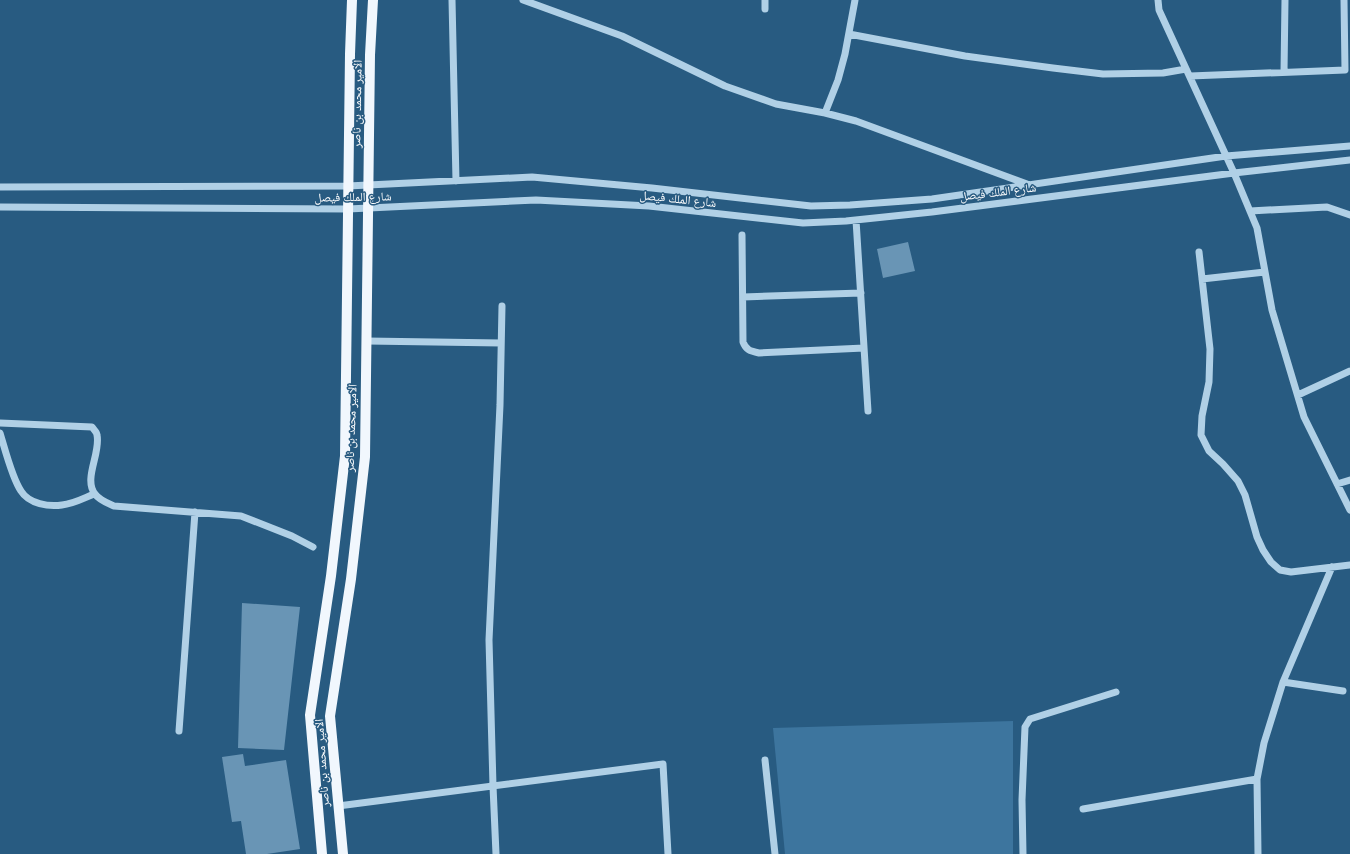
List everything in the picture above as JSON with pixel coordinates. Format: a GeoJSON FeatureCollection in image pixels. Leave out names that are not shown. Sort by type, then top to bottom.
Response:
{"type":"FeatureCollection","features":[{"type":"Feature","properties":{"kind":"main road","name":"الامير محمد بن ناصر"},"geometry":{"type":"LineString","coordinates":[[322,854],[310,716],[331,576],[345,456],[352,0]]}},
{"type":"Feature","properties":{"kind":"main road","name":"الامير محمد بن ناصر"},"geometry":{"type":"LineString","coordinates":[[343,854],[330,716],[351,579],[365,457],[372,0]]}},
{"type":"Feature","properties":{"kind":"street"},"geometry":{"type":"LineString","coordinates":[[452,0],[456,181]]}},
{"type":"Feature","properties":{"kind":"street"},"geometry":{"type":"LineString","coordinates":[[523,0],[622,36],[725,86],[776,104],[825,113],[856,121],[1029,184]]}},
{"type":"Feature","properties":{"kind":"street"},"geometry":{"type":"LineString","coordinates":[[765,0],[765,9]]}},
{"type":"Feature","properties":{"kind":"street"},"geometry":{"type":"LineString","coordinates":[[825,113],[838,80],[855,0]]}},
{"type":"Feature","properties":{"kind":"street"},"geometry":{"type":"LineString","coordinates":[[1158,0],[1159,10],[1234,172],[1257,228],[1272,310],[1304,417],[1350,510]]}},
{"type":"Feature","properties":{"kind":"street"},"geometry":{"type":"LineString","coordinates":[[1284,72],[1285,0]]}},
{"type":"Feature","properties":{"kind":"street"},"geometry":{"type":"LineString","coordinates":[[1190,76],[1345,70],[1347,29],[1344,0]]}},
{"type":"Feature","properties":{"kind":"street"},"geometry":{"type":"LineString","coordinates":[[849,34],[964,56],[1103,74],[1163,73],[1186,69]]}},
{"type":"Feature","properties":{"kind":"street","name":"شارع الملك فيصل"},"geometry":{"type":"LineString","coordinates":[[0,187],[348,186],[532,177],[652,188],[811,206],[850,205],[932,199],[1226,156],[1350,146]]}},
{"type":"Feature","properties":{"kind":"street","name":"شارع الملك فيصل"},"geometry":{"type":"LineString","coordinates":[[0,207],[348,209],[536,200],[649,206],[803,223],[856,220],[932,212],[1234,172],[1350,160]]}},
{"type":"Feature","properties":{"kind":"street"},"geometry":{"type":"LineString","coordinates":[[1250,211],[1327,207],[1350,215]]}},
{"type":"Feature","properties":{"kind":"street"},"geometry":{"type":"LineString","coordinates":[[856,220],[868,411]]}},
{"type":"Feature","properties":{"kind":"street"},"geometry":{"type":"LineString","coordinates":[[742,235],[743,342],[745,348],[758,353],[864,348]]}},
{"type":"Feature","properties":{"kind":"street"},"geometry":{"type":"LineString","coordinates":[[1199,252],[1210,349],[1209,382],[1202,416],[1201,435],[1209,452],[1223,464],[1238,482],[1245,495],[1257,537],[1263,550],[1271,562],[1280,570],[1291,572],[1350,565]]}},
{"type":"Feature","properties":{"kind":"street"},"geometry":{"type":"LineString","coordinates":[[1202,279],[1265,272]]}},
{"type":"Feature","properties":{"kind":"street"},"geometry":{"type":"LineString","coordinates":[[743,297],[861,292]]}},
{"type":"Feature","properties":{"kind":"street"},"geometry":{"type":"LineString","coordinates":[[496,854],[489,640],[500,412],[502,306]]}},
{"type":"Feature","properties":{"kind":"street"},"geometry":{"type":"LineString","coordinates":[[366,341],[501,343]]}},
{"type":"Feature","properties":{"kind":"street"},"geometry":{"type":"LineString","coordinates":[[1298,395],[1350,371]]}},
{"type":"Feature","properties":{"kind":"street"},"geometry":{"type":"LineString","coordinates":[[0,423],[92,427],[97,434],[97,444],[90,484],[94,494],[114,506],[241,516],[292,536],[313,547]]}},
{"type":"Feature","properties":{"kind":"street"},"geometry":{"type":"LineString","coordinates":[[0,433],[21,493],[32,501],[50,506],[64,505],[94,494]]}},
{"type":"Feature","properties":{"kind":"street"},"geometry":{"type":"LineString","coordinates":[[1337,484],[1350,480]]}},
{"type":"Feature","properties":{"kind":"street"},"geometry":{"type":"LineString","coordinates":[[179,731],[195,512]]}},
{"type":"Feature","properties":{"kind":"street"},"geometry":{"type":"LineString","coordinates":[[1258,854],[1256,779],[1264,742],[1283,682],[1332,567]]}},
{"type":"Feature","properties":{"kind":"street"},"geometry":{"type":"LineString","coordinates":[[1283,682],[1343,691]]}},
{"type":"Feature","properties":{"kind":"street"},"geometry":{"type":"LineString","coordinates":[[1022,854],[1022,800],[1025,727],[1027,722],[1030,719],[1116,692]]}},
{"type":"Feature","properties":{"kind":"street"},"geometry":{"type":"LineString","coordinates":[[765,760],[775,854]]}},
{"type":"Feature","properties":{"kind":"street"},"geometry":{"type":"LineString","coordinates":[[338,806],[663,764],[668,854]]}},
{"type":"Feature","properties":{"kind":"street"},"geometry":{"type":"LineString","coordinates":[[1082,809],[1256,779]]}},
{"type":"Feature","properties":{"kind":"shaded area"},"geometry":{"type":"Polygon","coordinates":[[[1013,721],[1013,854],[785,854],[773,728],[1013,721]]]}},
{"type":"Feature","properties":{"kind":"building"},"geometry":{"type":"Polygon","coordinates":[[[908,242],[915,271],[883,278],[877,249],[908,242]]]}},
{"type":"Feature","properties":{"kind":"building"},"geometry":{"type":"Polygon","coordinates":[[[242,603],[300,607],[284,750],[238,748],[242,603]]]}},
{"type":"Feature","properties":{"kind":"building"},"geometry":{"type":"Polygon","coordinates":[[[243,754],[245,766],[286,760],[300,849],[267,854],[246,854],[241,821],[232,822],[222,757],[243,754]]]}}]}
